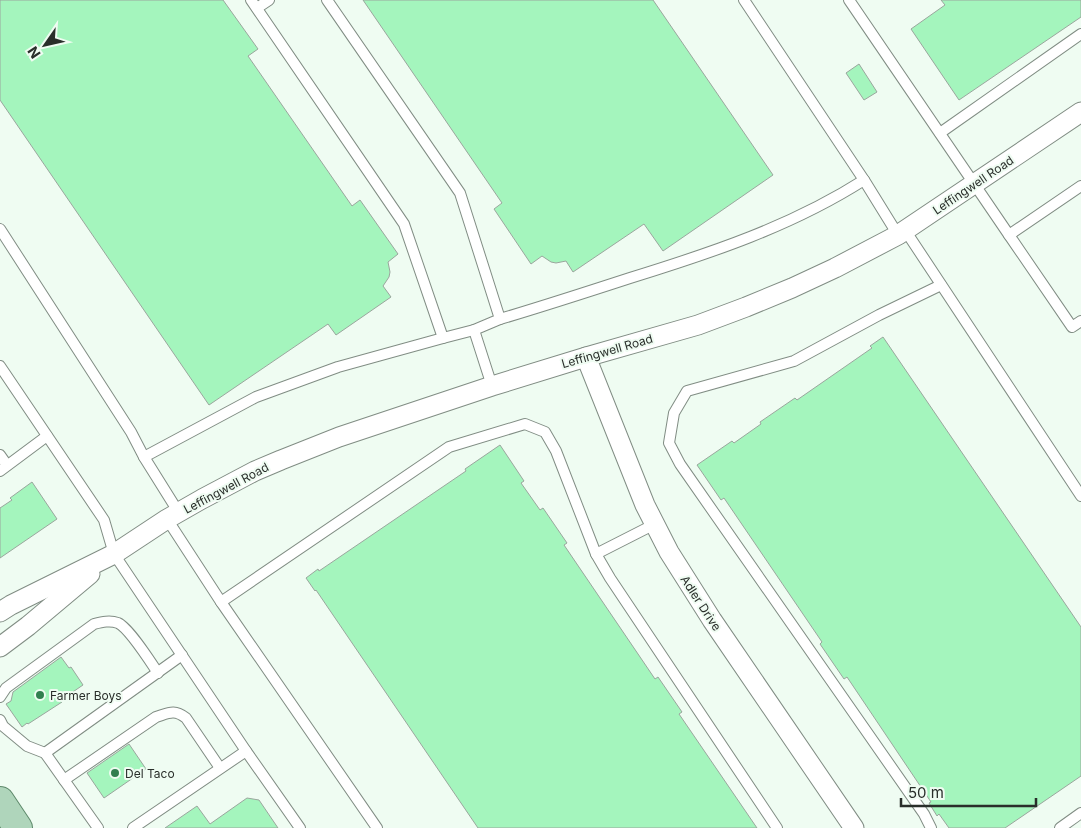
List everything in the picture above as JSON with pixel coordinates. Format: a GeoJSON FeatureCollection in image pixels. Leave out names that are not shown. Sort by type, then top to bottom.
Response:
{"type":"FeatureCollection","features":[{"type":"Feature","properties":{"kind":"main road"},"geometry":{"type":"LineString","coordinates":[[0,801],[18,828]]}},
{"type":"Feature","properties":{"kind":"street","name":"Leffingwell Road"},"geometry":{"type":"LineString","coordinates":[[0,612],[114,554],[173,516],[225,486],[289,456],[339,437],[492,386],[698,325],[746,308],[835,268],[902,232],[1081,112]]}},
{"type":"Feature","properties":{"kind":"street","name":"Adler Drive"},"geometry":{"type":"LineString","coordinates":[[586,357],[645,505],[669,552],[712,620],[854,828]]}},
{"type":"Feature","properties":{"kind":"street","name":"Leffingwell Road"},"geometry":{"type":"LineString","coordinates":[[0,647],[114,554]]}},
{"type":"Feature","properties":{"kind":"lane"},"geometry":{"type":"LineString","coordinates":[[269,0],[254,4],[404,224],[444,338]]}},
{"type":"Feature","properties":{"kind":"lane"},"geometry":{"type":"LineString","coordinates":[[327,0],[460,193],[500,319]]}},
{"type":"Feature","properties":{"kind":"lane"},"geometry":{"type":"LineString","coordinates":[[744,0],[864,180],[942,284],[1081,496]]}},
{"type":"Feature","properties":{"kind":"lane"},"geometry":{"type":"LineString","coordinates":[[849,0],[1072,327],[1081,321]]}},
{"type":"Feature","properties":{"kind":"lane"},"geometry":{"type":"LineString","coordinates":[[940,133],[1081,34]]}},
{"type":"Feature","properties":{"kind":"lane"},"geometry":{"type":"LineString","coordinates":[[144,457],[256,398],[338,367],[474,330],[500,319],[681,263],[787,222],[841,195],[864,180]]}},
{"type":"Feature","properties":{"kind":"lane"},"geometry":{"type":"LineString","coordinates":[[1009,235],[1081,186]]}},
{"type":"Feature","properties":{"kind":"lane"},"geometry":{"type":"LineString","coordinates":[[0,229],[131,432],[173,516],[221,602],[378,828]]}},
{"type":"Feature","properties":{"kind":"lane"},"geometry":{"type":"LineString","coordinates":[[931,828],[924,814],[680,464],[669,443],[674,413],[687,391],[794,361],[879,315],[942,284]]}},
{"type":"Feature","properties":{"kind":"lane"},"geometry":{"type":"LineString","coordinates":[[474,330],[492,386]]}},
{"type":"Feature","properties":{"kind":"lane"},"geometry":{"type":"LineString","coordinates":[[0,366],[104,520],[114,554],[300,828]]}},
{"type":"Feature","properties":{"kind":"lane"},"geometry":{"type":"LineString","coordinates":[[221,602],[449,447],[524,424],[545,432],[556,451],[596,554],[615,586],[777,828]]}},
{"type":"Feature","properties":{"kind":"lane"},"geometry":{"type":"LineString","coordinates":[[0,455],[4,468],[47,436]]}},
{"type":"Feature","properties":{"kind":"lane"},"geometry":{"type":"LineString","coordinates":[[596,554],[655,524]]}},
{"type":"Feature","properties":{"kind":"lane"},"geometry":{"type":"LineString","coordinates":[[0,697],[6,688],[94,624],[107,621],[119,623],[127,630],[158,673]]}},
{"type":"Feature","properties":{"kind":"lane"},"geometry":{"type":"LineString","coordinates":[[45,753],[182,656]]}},
{"type":"Feature","properties":{"kind":"lane"},"geometry":{"type":"LineString","coordinates":[[64,780],[156,717],[179,712],[186,718],[220,768]]}},
{"type":"Feature","properties":{"kind":"lane"},"geometry":{"type":"LineString","coordinates":[[0,720],[3,726],[27,746],[45,753],[98,828]]}},
{"type":"Feature","properties":{"kind":"lane"},"geometry":{"type":"LineString","coordinates":[[133,828],[246,750]]}},
{"type":"Feature","properties":{"kind":"lane"},"geometry":{"type":"LineString","coordinates":[[1060,828],[1081,813]]}},
{"type":"Feature","properties":{"kind":"building"},"geometry":{"type":"Polygon","coordinates":[[[0,0],[223,0],[258,49],[248,56],[352,206],[360,200],[398,254],[388,262],[389,277],[383,286],[391,297],[336,335],[328,324],[209,405],[0,100],[0,0]]]}},
{"type":"Feature","properties":{"kind":"building"},"geometry":{"type":"Polygon","coordinates":[[[363,0],[653,0],[773,175],[663,251],[644,224],[573,272],[566,261],[551,262],[542,256],[531,264],[494,209],[502,203],[363,0]]]}},
{"type":"Feature","properties":{"kind":"building"},"geometry":{"type":"Polygon","coordinates":[[[941,0],[1081,0],[1081,17],[959,100],[911,29],[945,5],[941,0]]]}},
{"type":"Feature","properties":{"kind":"building"},"geometry":{"type":"Polygon","coordinates":[[[859,64],[877,92],[864,100],[846,73],[859,64]]]}},
{"type":"Feature","properties":{"kind":"building"},"geometry":{"type":"Polygon","coordinates":[[[883,337],[1081,627],[1081,776],[1005,828],[949,828],[939,814],[937,816],[929,803],[931,802],[847,677],[844,679],[820,644],[822,642],[724,498],[721,500],[697,465],[732,441],[734,443],[795,398],[797,400],[872,348],[870,346],[883,337]]]}},
{"type":"Feature","properties":{"kind":"building"},"geometry":{"type":"Polygon","coordinates":[[[500,445],[524,481],[521,483],[540,510],[543,508],[567,543],[564,545],[655,679],[658,677],[682,712],[679,714],[757,828],[478,828],[306,578],[466,471],[465,469],[500,445]]]}},
{"type":"Feature","properties":{"kind":"building"},"geometry":{"type":"Polygon","coordinates":[[[32,482],[57,519],[0,558],[0,508],[32,482]]]}},
{"type":"Feature","properties":{"kind":"building","name":"Farmer Boys"},"geometry":{"type":"Polygon","coordinates":[[[61,657],[69,668],[71,667],[83,685],[61,700],[62,702],[22,727],[6,704],[11,701],[13,692],[61,657]]]}},
{"type":"Feature","properties":{"kind":"building","name":"Del Taco"},"geometry":{"type":"Polygon","coordinates":[[[129,744],[146,769],[104,798],[87,773],[129,744]]]}},
{"type":"Feature","properties":{"kind":"building"},"geometry":{"type":"Polygon","coordinates":[[[247,798],[259,800],[278,828],[165,828],[197,806],[210,824],[247,798]]]}},
{"type":"Feature","properties":{"kind":"place","name":"Farmer Boys"},"geometry":{"type":"Point","coordinates":[40,695]}},
{"type":"Feature","properties":{"kind":"place","name":"Del Taco"},"geometry":{"type":"Point","coordinates":[115,773]}}]}
